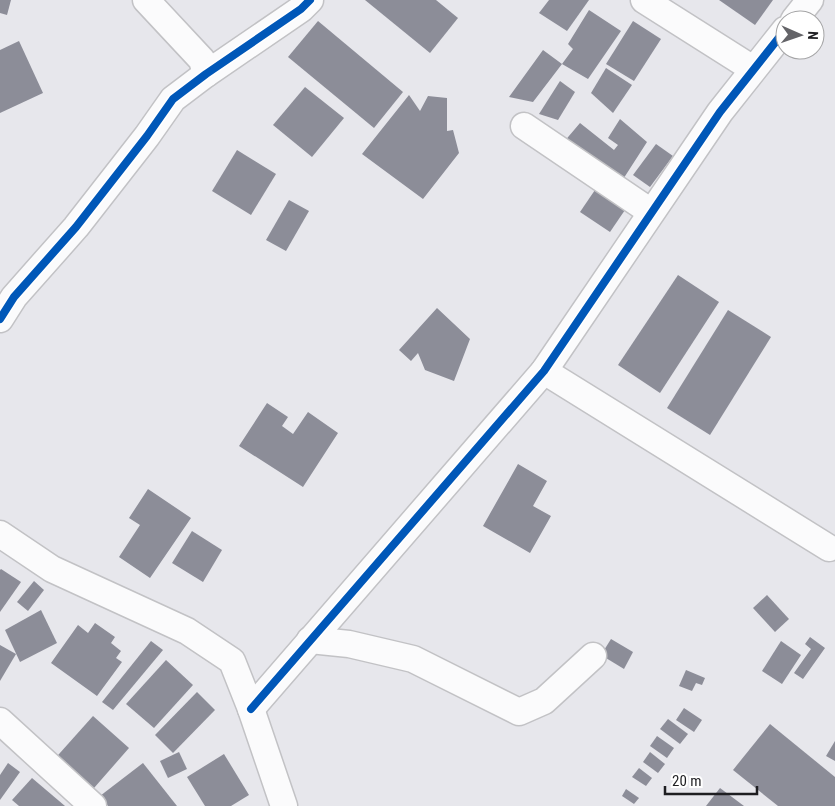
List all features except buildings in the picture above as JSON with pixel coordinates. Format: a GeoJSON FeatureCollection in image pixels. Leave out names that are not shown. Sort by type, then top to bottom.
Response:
{"type":"FeatureCollection","features":[{"type":"Feature","properties":{"kind":"street"},"geometry":{"type":"LineString","coordinates":[[146,0],[202,60],[206,74]]}},
{"type":"Feature","properties":{"kind":"street"},"geometry":{"type":"LineString","coordinates":[[0,319],[14,297],[82,220],[173,99],[301,9],[310,0]]}},
{"type":"Feature","properties":{"kind":"street"},"geometry":{"type":"LineString","coordinates":[[644,0],[753,69]]}},
{"type":"Feature","properties":{"kind":"street"},"geometry":{"type":"LineString","coordinates":[[802,10],[810,0]]}},
{"type":"Feature","properties":{"kind":"street"},"geometry":{"type":"LineString","coordinates":[[251,709],[544,371],[720,112],[775,42]]}},
{"type":"Feature","properties":{"kind":"street"},"geometry":{"type":"LineString","coordinates":[[524,126],[651,212]]}},
{"type":"Feature","properties":{"kind":"street"},"geometry":{"type":"LineString","coordinates":[[544,371],[829,548]]}},
{"type":"Feature","properties":{"kind":"street"},"geometry":{"type":"LineString","coordinates":[[0,534],[52,569],[187,630],[232,661],[251,709],[284,806]]}},
{"type":"Feature","properties":{"kind":"street"},"geometry":{"type":"LineString","coordinates":[[310,640],[349,644],[413,659],[519,712],[544,701],[593,656]]}},
{"type":"Feature","properties":{"kind":"street"},"geometry":{"type":"LineString","coordinates":[[0,721],[92,806]]}},
{"type":"Feature","properties":{"kind":"cycle path"},"geometry":{"type":"LineString","coordinates":[[0,319],[14,297],[76,227],[147,136],[173,99],[301,9],[310,0]]}},
{"type":"Feature","properties":{"kind":"cycle path"},"geometry":{"type":"LineString","coordinates":[[251,709],[544,371],[720,112],[775,43]]}}]}
